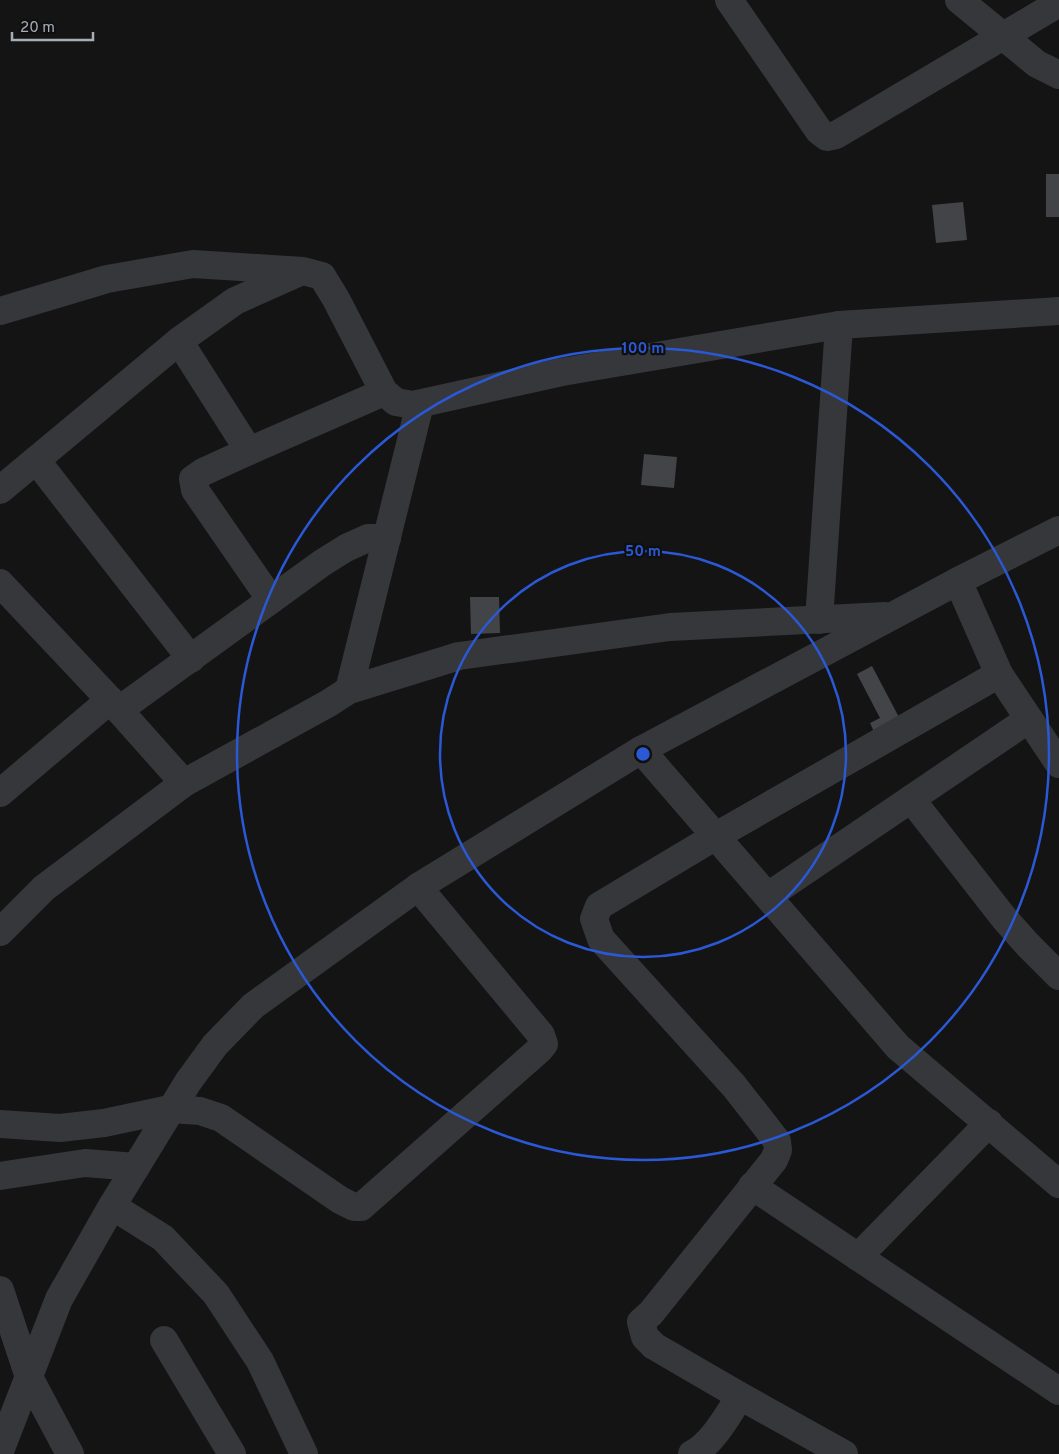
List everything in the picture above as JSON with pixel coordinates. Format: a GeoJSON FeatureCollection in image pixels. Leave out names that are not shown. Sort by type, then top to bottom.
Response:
{"type":"FeatureCollection","features":[{"type":"Feature","properties":{"kind":"street"},"geometry":{"type":"LineString","coordinates":[[729,0],[819,131],[827,137],[836,135],[1059,3]]}},
{"type":"Feature","properties":{"kind":"street"},"geometry":{"type":"LineString","coordinates":[[959,0],[1037,64],[1059,75]]}},
{"type":"Feature","properties":{"kind":"street"},"geometry":{"type":"LineString","coordinates":[[0,311],[108,280],[193,264],[303,271],[322,276],[336,299],[384,392],[396,402],[413,405],[562,372],[839,325],[1059,311]]}},
{"type":"Feature","properties":{"kind":"street"},"geometry":{"type":"LineString","coordinates":[[0,490],[179,341],[235,301],[303,271]]}},
{"type":"Feature","properties":{"kind":"street"},"geometry":{"type":"LineString","coordinates":[[819,620],[839,325]]}},
{"type":"Feature","properties":{"kind":"street"},"geometry":{"type":"LineString","coordinates":[[179,341],[249,451]]}},
{"type":"Feature","properties":{"kind":"street"},"geometry":{"type":"LineString","coordinates":[[271,600],[195,490],[193,479],[203,472],[249,451],[384,392]]}},
{"type":"Feature","properties":{"kind":"street"},"geometry":{"type":"LineString","coordinates":[[349,690],[420,404]]}},
{"type":"Feature","properties":{"kind":"street"},"geometry":{"type":"LineString","coordinates":[[36,460],[190,659]]}},
{"type":"Feature","properties":{"kind":"street"},"geometry":{"type":"LineString","coordinates":[[0,1451],[59,1299],[165,1116],[214,1044],[253,1006],[418,887],[641,750],[958,581],[1059,530]]}},
{"type":"Feature","properties":{"kind":"street"},"geometry":{"type":"LineString","coordinates":[[0,793],[115,705],[190,659],[322,563],[346,548],[368,538],[387,538]]}},
{"type":"Feature","properties":{"kind":"street"},"geometry":{"type":"LineString","coordinates":[[958,581],[999,674],[1059,764]]}},
{"type":"Feature","properties":{"kind":"street"},"geometry":{"type":"LineString","coordinates":[[0,583],[115,705],[184,783]]}},
{"type":"Feature","properties":{"kind":"street"},"geometry":{"type":"LineString","coordinates":[[0,932],[44,888],[184,783],[329,703],[349,690],[459,656],[670,627],[892,616]]}},
{"type":"Feature","properties":{"kind":"street"},"geometry":{"type":"LineString","coordinates":[[844,1454],[735,1404],[654,1346],[645,1337],[641,1322],[651,1313],[774,1160],[778,1150],[777,1141],[757,1114],[602,940],[594,919],[598,906],[999,674]]}},
{"type":"Feature","properties":{"kind":"street"},"geometry":{"type":"LineString","coordinates":[[768,896],[1029,718]]}},
{"type":"Feature","properties":{"kind":"street"},"geometry":{"type":"LineString","coordinates":[[641,750],[898,1047],[1059,1184]]}},
{"type":"Feature","properties":{"kind":"street"},"geometry":{"type":"LineString","coordinates":[[911,799],[1004,918],[1059,976]]}},
{"type":"Feature","properties":{"kind":"street"},"geometry":{"type":"LineString","coordinates":[[0,1124],[60,1128],[200,1111],[221,1118],[340,1200],[354,1207],[361,1207],[544,1044],[541,1035],[418,887]]}},
{"type":"Feature","properties":{"kind":"street"},"geometry":{"type":"LineString","coordinates":[[858,1256],[989,1123]]}},
{"type":"Feature","properties":{"kind":"street"},"geometry":{"type":"LineString","coordinates":[[0,1176],[85,1163],[139,1161]]}},
{"type":"Feature","properties":{"kind":"street"},"geometry":{"type":"LineString","coordinates":[[752,1186],[1059,1391]]}},
{"type":"Feature","properties":{"kind":"street"},"geometry":{"type":"LineString","coordinates":[[112,1206],[163,1238],[216,1294],[260,1361],[304,1454]]}},
{"type":"Feature","properties":{"kind":"street"},"geometry":{"type":"LineString","coordinates":[[0,1290],[29,1378],[70,1454]]}},
{"type":"Feature","properties":{"kind":"street"},"geometry":{"type":"LineString","coordinates":[[164,1340],[232,1454]]}},
{"type":"Feature","properties":{"kind":"street"},"geometry":{"type":"LineString","coordinates":[[701,1447],[735,1404]]}},
{"type":"Feature","properties":{"kind":"building"},"geometry":{"type":"Polygon","coordinates":[[[1046,174],[1059,174],[1059,217],[1046,217],[1046,174]]]}},
{"type":"Feature","properties":{"kind":"building"},"geometry":{"type":"Polygon","coordinates":[[[963,202],[967,240],[936,243],[932,205],[963,202]]]}},
{"type":"Feature","properties":{"kind":"building"},"geometry":{"type":"Polygon","coordinates":[[[644,454],[677,457],[674,488],[641,485],[644,454]]]}},
{"type":"Feature","properties":{"kind":"building"},"geometry":{"type":"Polygon","coordinates":[[[470,597],[499,597],[500,633],[471,634],[470,597]]]}},
{"type":"Feature","properties":{"kind":"building"},"geometry":{"type":"Polygon","coordinates":[[[872,666],[902,723],[876,736],[870,723],[880,718],[857,674],[872,666]]]}}]}
